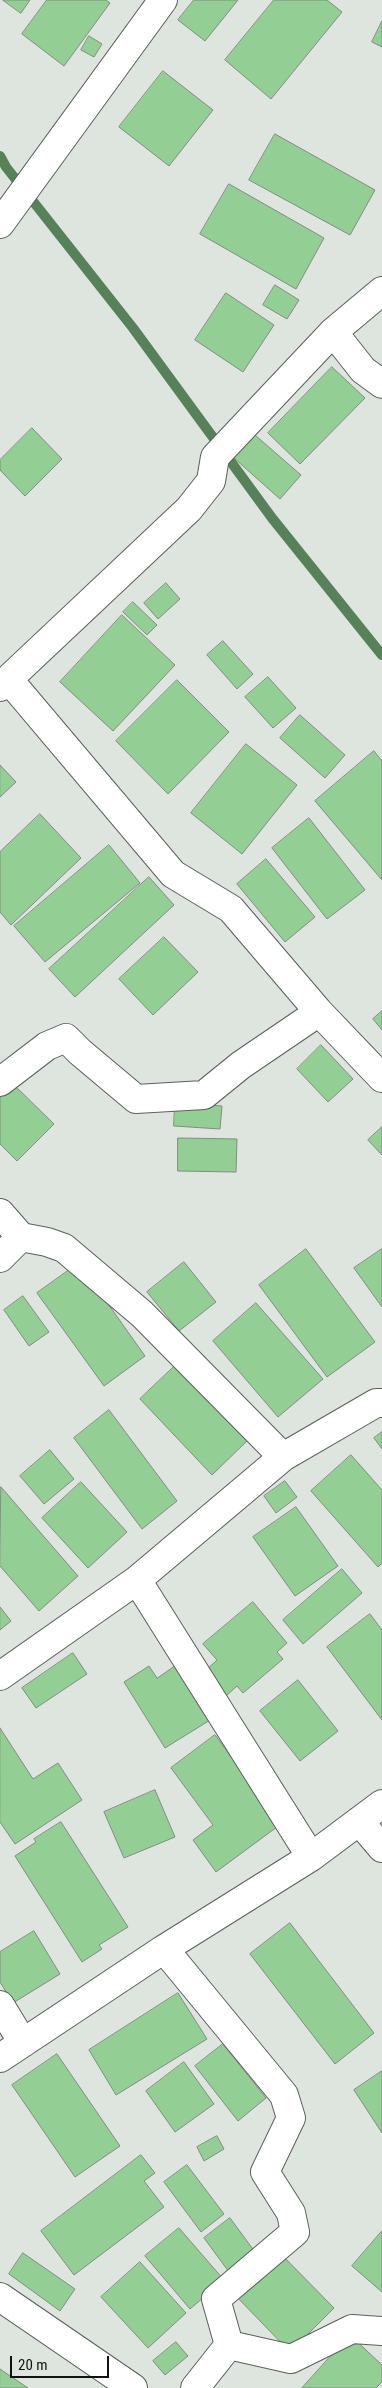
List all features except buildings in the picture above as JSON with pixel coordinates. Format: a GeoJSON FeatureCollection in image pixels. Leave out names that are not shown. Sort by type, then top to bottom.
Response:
{"type":"FeatureCollection","features":[{"type":"Feature","properties":{"kind":"street"},"geometry":{"type":"LineString","coordinates":[[0,224],[164,0]]}},
{"type":"Feature","properties":{"kind":"street"},"geometry":{"type":"LineString","coordinates":[[382,291],[334,332],[216,456],[211,481],[188,509],[5,683],[174,874],[231,909],[318,1012],[382,1078]]}},
{"type":"Feature","properties":{"kind":"street"},"geometry":{"type":"LineString","coordinates":[[334,332],[363,370],[382,384]]}},
{"type":"Feature","properties":{"kind":"street"},"geometry":{"type":"LineString","coordinates":[[0,1082],[47,1046],[66,1038],[136,1099],[204,1095],[240,1065],[318,1012]]}},
{"type":"Feature","properties":{"kind":"street"},"geometry":{"type":"LineString","coordinates":[[0,1213],[21,1237],[47,1242],[64,1248],[142,1314],[283,1457]]}},
{"type":"Feature","properties":{"kind":"street"},"geometry":{"type":"LineString","coordinates":[[0,1258],[21,1237]]}},
{"type":"Feature","properties":{"kind":"street"},"geometry":{"type":"LineString","coordinates":[[0,1676],[137,1580],[283,1457],[376,1403],[382,1402]]}},
{"type":"Feature","properties":{"kind":"street"},"geometry":{"type":"LineString","coordinates":[[137,1580],[311,1857]]}},
{"type":"Feature","properties":{"kind":"street"},"geometry":{"type":"LineString","coordinates":[[0,2058],[164,1949],[311,1857],[382,1804]]}},
{"type":"Feature","properties":{"kind":"street"},"geometry":{"type":"LineString","coordinates":[[359,1821],[382,1848]]}},
{"type":"Feature","properties":{"kind":"street"},"geometry":{"type":"LineString","coordinates":[[164,1949],[284,2095],[291,2118],[265,2172],[291,2213],[296,2232],[216,2299],[229,2345]]}},
{"type":"Feature","properties":{"kind":"street"},"geometry":{"type":"LineString","coordinates":[[0,2005],[23,2043]]}},
{"type":"Feature","properties":{"kind":"street"},"geometry":{"type":"LineString","coordinates":[[0,2297],[134,2388]]}},
{"type":"Feature","properties":{"kind":"street"},"geometry":{"type":"LineString","coordinates":[[229,2345],[291,2360],[352,2329],[382,2331]]}},
{"type":"Feature","properties":{"kind":"street"},"geometry":{"type":"LineString","coordinates":[[195,2388],[229,2345]]}},
{"type":"Feature","properties":{"kind":"waterway"},"geometry":{"type":"LineString","coordinates":[[0,156],[6,167],[133,328],[272,518],[382,655]]}}]}
